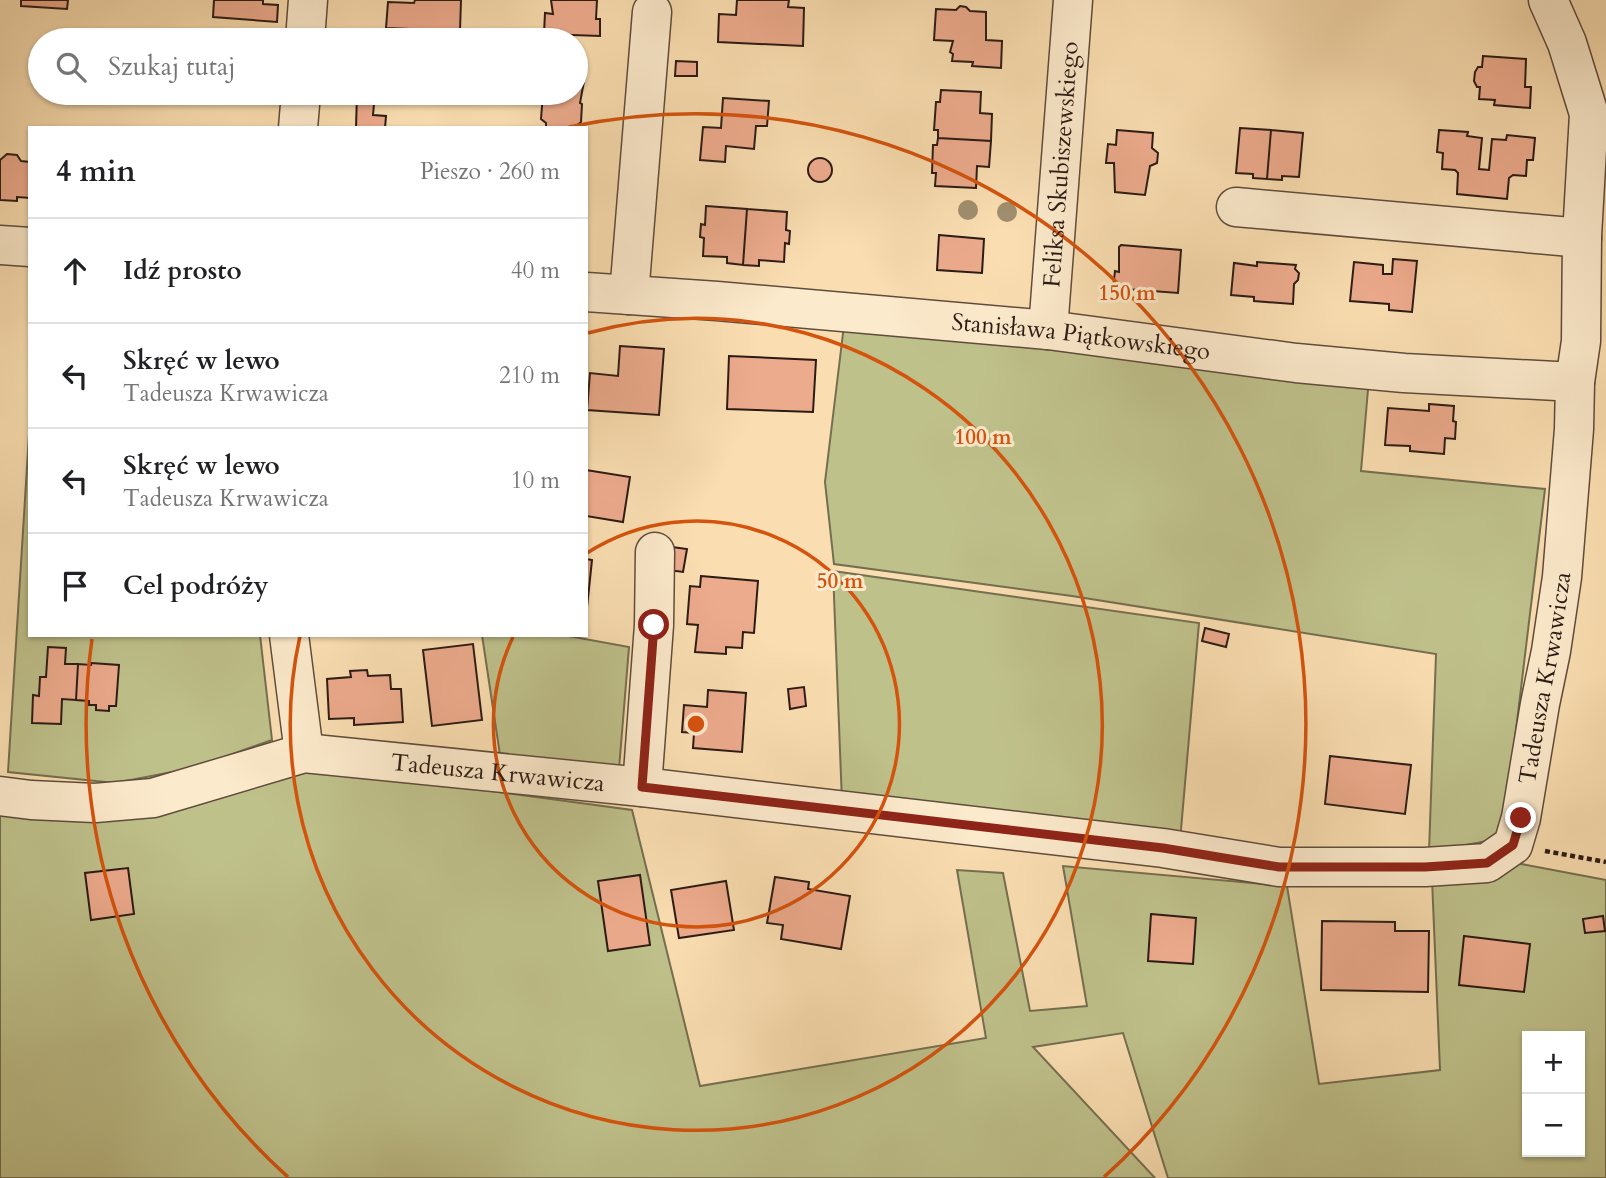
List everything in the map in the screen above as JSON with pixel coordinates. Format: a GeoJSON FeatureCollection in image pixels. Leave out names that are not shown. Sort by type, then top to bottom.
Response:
{"type":"FeatureCollection","features":[{"type":"Feature","properties":{"kind":"street"},"geometry":{"type":"LineString","coordinates":[[306,28],[308,0]]}},
{"type":"Feature","properties":{"kind":"street","name":"Feliksa Skubiszewskiego"},"geometry":{"type":"LineString","coordinates":[[1048,330],[1073,0]]}},
{"type":"Feature","properties":{"kind":"street","name":"Tadeusza Krwawicza"},"geometry":{"type":"LineString","coordinates":[[0,796],[95,803],[153,798],[304,753],[642,787],[1163,848],[1279,867],[1425,867],[1487,863],[1513,845],[1521,818],[1562,578],[1574,429],[1575,382],[1581,341],[1582,238],[1589,114],[1567,43],[1548,0]]}},
{"type":"Feature","properties":{"kind":"street"},"geometry":{"type":"LineString","coordinates":[[629,295],[652,12]]}},
{"type":"Feature","properties":{"kind":"street"},"geometry":{"type":"LineString","coordinates":[[298,126],[300,105]]}},
{"type":"Feature","properties":{"kind":"street"},"geometry":{"type":"LineString","coordinates":[[1236,207],[1582,238]]}},
{"type":"Feature","properties":{"kind":"street"},"geometry":{"type":"LineString","coordinates":[[0,245],[28,247]]}},
{"type":"Feature","properties":{"kind":"street","name":"Stanisława Piątkowskiego"},"geometry":{"type":"LineString","coordinates":[[588,292],[1048,330],[1296,363],[1404,373],[1575,382]]}},
{"type":"Feature","properties":{"kind":"street"},"geometry":{"type":"LineString","coordinates":[[642,787],[654,625],[655,552]]}},
{"type":"Feature","properties":{"kind":"street"},"geometry":{"type":"LineString","coordinates":[[289,637],[304,753]]}},
{"type":"Feature","properties":{"kind":"path"},"geometry":{"type":"LineString","coordinates":[[1513,845],[1606,862]]}},
{"type":"Feature","properties":{"kind":"green space"},"geometry":{"type":"Polygon","coordinates":[[[844,325],[1369,378],[1361,471],[1545,489],[1503,838],[1429,852],[1436,654],[1072,596],[834,564],[825,482],[844,325]]]}},
{"type":"Feature","properties":{"kind":"green space"},"geometry":{"type":"Polygon","coordinates":[[[28,451],[28,637],[260,637],[272,740],[193,768],[115,783],[8,772],[28,451]]]}},
{"type":"Feature","properties":{"kind":"green space"},"geometry":{"type":"Polygon","coordinates":[[[833,571],[1199,623],[1180,841],[842,802],[833,571]]]}},
{"type":"Feature","properties":{"kind":"green space"},"geometry":{"type":"Polygon","coordinates":[[[482,637],[574,637],[629,647],[619,769],[500,755],[482,637]]]}},
{"type":"Feature","properties":{"kind":"green space"},"geometry":{"type":"Polygon","coordinates":[[[315,767],[632,810],[700,1086],[986,1038],[957,870],[1003,873],[1030,1011],[1087,1006],[1063,866],[1287,886],[1319,1084],[1440,1070],[1432,879],[1516,863],[1606,880],[1606,1178],[1168,1178],[1123,1033],[1033,1047],[1155,1178],[0,1178],[0,804],[315,767]]]}},
{"type":"Feature","properties":{"kind":"building"},"geometry":{"type":"Polygon","coordinates":[[[21,0],[68,0],[67,9],[21,6],[21,0]]]}},
{"type":"Feature","properties":{"kind":"building"},"geometry":{"type":"Polygon","coordinates":[[[214,0],[263,0],[263,4],[278,5],[277,22],[213,17],[214,0]]]}},
{"type":"Feature","properties":{"kind":"building"},"geometry":{"type":"Polygon","coordinates":[[[415,0],[461,0],[460,28],[386,28],[388,2],[414,3],[415,0]]]}},
{"type":"Feature","properties":{"kind":"building"},"geometry":{"type":"Polygon","coordinates":[[[551,0],[597,0],[596,19],[600,19],[600,36],[588,36],[588,28],[544,28],[545,13],[553,14],[551,0]]]}},
{"type":"Feature","properties":{"kind":"building"},"geometry":{"type":"Polygon","coordinates":[[[737,0],[789,0],[788,7],[804,8],[803,46],[718,42],[719,14],[736,15],[737,0]]]}},
{"type":"Feature","properties":{"kind":"building"},"geometry":{"type":"Polygon","coordinates":[[[960,6],[970,11],[986,12],[986,40],[1002,41],[1001,68],[972,66],[973,62],[952,61],[953,54],[950,52],[953,41],[934,40],[936,9],[956,10],[960,6]]]}},
{"type":"Feature","properties":{"kind":"building"},"geometry":{"type":"Polygon","coordinates":[[[1483,56],[1526,59],[1525,87],[1531,87],[1530,108],[1494,105],[1495,100],[1479,99],[1480,87],[1477,87],[1474,81],[1475,72],[1478,67],[1482,67],[1483,56]]]}},
{"type":"Feature","properties":{"kind":"building"},"geometry":{"type":"Polygon","coordinates":[[[676,61],[697,62],[697,76],[675,76],[676,61]]]}},
{"type":"Feature","properties":{"kind":"building"},"geometry":{"type":"Polygon","coordinates":[[[941,90],[981,92],[980,113],[992,114],[991,141],[938,138],[938,130],[934,130],[936,102],[940,102],[941,90]]]}},
{"type":"Feature","properties":{"kind":"building"},"geometry":{"type":"Polygon","coordinates":[[[723,98],[769,101],[767,126],[756,126],[754,149],[726,146],[725,162],[700,160],[703,127],[721,128],[723,98]]]}},
{"type":"Feature","properties":{"kind":"building"},"geometry":{"type":"Polygon","coordinates":[[[357,105],[374,105],[373,115],[386,116],[385,126],[356,126],[357,105]]]}},
{"type":"Feature","properties":{"kind":"building"},"geometry":{"type":"Polygon","coordinates":[[[542,105],[582,105],[581,122],[576,126],[546,126],[541,119],[542,105]]]}},
{"type":"Feature","properties":{"kind":"building"},"geometry":{"type":"Polygon","coordinates":[[[1240,128],[1271,130],[1267,179],[1253,178],[1253,174],[1236,173],[1240,128]]]}},
{"type":"Feature","properties":{"kind":"building"},"geometry":{"type":"Polygon","coordinates":[[[1117,130],[1153,133],[1152,148],[1158,153],[1157,163],[1150,166],[1145,195],[1115,192],[1114,163],[1106,163],[1108,144],[1116,145],[1117,130]]]}},
{"type":"Feature","properties":{"kind":"building"},"geometry":{"type":"Polygon","coordinates":[[[1271,130],[1303,133],[1299,177],[1267,179],[1271,130]]]}},
{"type":"Feature","properties":{"kind":"building"},"geometry":{"type":"Polygon","coordinates":[[[1439,130],[1468,132],[1467,136],[1482,138],[1479,169],[1489,170],[1492,139],[1506,140],[1507,135],[1535,138],[1533,160],[1527,160],[1526,176],[1513,175],[1509,178],[1507,199],[1457,194],[1458,173],[1455,170],[1442,169],[1443,153],[1437,152],[1439,130]]]}},
{"type":"Feature","properties":{"kind":"building"},"geometry":{"type":"Polygon","coordinates":[[[938,138],[991,141],[989,167],[977,166],[976,188],[935,186],[936,173],[932,173],[933,145],[937,145],[938,138]]]}},
{"type":"Feature","properties":{"kind":"building"},"geometry":{"type":"Polygon","coordinates":[[[7,154],[17,155],[21,161],[28,162],[28,198],[17,197],[17,201],[0,200],[0,160],[7,154]]]}},
{"type":"Feature","properties":{"kind":"building"},"geometry":{"type":"Polygon","coordinates":[[[820,158],[828,162],[832,170],[828,178],[820,182],[812,178],[808,170],[812,162],[820,158]]]}},
{"type":"Feature","properties":{"kind":"building"},"geometry":{"type":"Polygon","coordinates":[[[706,206],[747,209],[743,265],[727,263],[727,257],[703,256],[704,238],[700,237],[701,224],[705,225],[706,206]]]}},
{"type":"Feature","properties":{"kind":"building"},"geometry":{"type":"Polygon","coordinates":[[[747,209],[787,212],[786,230],[790,231],[789,244],[785,243],[784,262],[759,260],[759,266],[743,265],[747,209]]]}},
{"type":"Feature","properties":{"kind":"building"},"geometry":{"type":"Polygon","coordinates":[[[939,235],[984,239],[982,273],[937,270],[939,235]]]}},
{"type":"Feature","properties":{"kind":"building"},"geometry":{"type":"Polygon","coordinates":[[[1121,245],[1181,250],[1178,293],[1113,288],[1115,271],[1119,272],[1121,245]]]}},
{"type":"Feature","properties":{"kind":"building"},"geometry":{"type":"Polygon","coordinates":[[[1393,259],[1417,261],[1412,312],[1389,310],[1389,304],[1350,301],[1354,262],[1383,265],[1383,274],[1392,274],[1393,259]]]}},
{"type":"Feature","properties":{"kind":"building"},"geometry":{"type":"Polygon","coordinates":[[[1257,262],[1296,265],[1295,269],[1299,273],[1294,284],[1293,304],[1254,301],[1254,297],[1231,295],[1234,263],[1257,266],[1257,262]]]}},
{"type":"Feature","properties":{"kind":"building"},"geometry":{"type":"Polygon","coordinates":[[[620,346],[664,349],[659,415],[588,410],[590,373],[618,376],[620,346]]]}},
{"type":"Feature","properties":{"kind":"building"},"geometry":{"type":"Polygon","coordinates":[[[729,356],[816,360],[813,412],[727,409],[729,356]]]}},
{"type":"Feature","properties":{"kind":"building"},"geometry":{"type":"Polygon","coordinates":[[[1429,404],[1454,406],[1455,439],[1445,438],[1444,454],[1410,451],[1410,446],[1385,445],[1388,408],[1429,411],[1429,404]]]}},
{"type":"Feature","properties":{"kind":"building"},"geometry":{"type":"Polygon","coordinates":[[[588,470],[630,477],[623,522],[588,516],[588,470]]]}},
{"type":"Feature","properties":{"kind":"building"},"geometry":{"type":"Polygon","coordinates":[[[672,547],[687,549],[683,572],[668,570],[672,547]]]}},
{"type":"Feature","properties":{"kind":"building"},"geometry":{"type":"Polygon","coordinates":[[[588,559],[592,560],[588,598],[588,559]]]}},
{"type":"Feature","properties":{"kind":"building"},"geometry":{"type":"Polygon","coordinates":[[[701,576],[758,581],[754,633],[743,632],[742,648],[726,647],[726,654],[695,652],[698,625],[687,624],[690,586],[700,587],[701,576]]]}},
{"type":"Feature","properties":{"kind":"building"},"geometry":{"type":"Polygon","coordinates":[[[1205,628],[1229,634],[1226,647],[1202,641],[1205,628]]]}},
{"type":"Feature","properties":{"kind":"building"},"geometry":{"type":"Polygon","coordinates":[[[473,644],[482,720],[432,726],[423,650],[473,644]]]}},
{"type":"Feature","properties":{"kind":"building"},"geometry":{"type":"Polygon","coordinates":[[[48,647],[66,648],[65,664],[78,664],[76,700],[62,699],[61,724],[32,723],[33,695],[39,696],[40,677],[46,677],[48,647]]]}},
{"type":"Feature","properties":{"kind":"building"},"geometry":{"type":"Polygon","coordinates":[[[78,664],[119,665],[116,706],[109,706],[109,711],[96,710],[96,705],[89,705],[89,701],[76,700],[78,664]]]}},
{"type":"Feature","properties":{"kind":"building"},"geometry":{"type":"Polygon","coordinates":[[[367,670],[368,676],[390,675],[391,689],[401,689],[403,722],[354,725],[354,718],[329,719],[327,679],[351,677],[350,671],[367,670]]]}},
{"type":"Feature","properties":{"kind":"building"},"geometry":{"type":"Polygon","coordinates":[[[804,687],[806,706],[790,709],[788,689],[804,687]]]}},
{"type":"Feature","properties":{"kind":"building"},"geometry":{"type":"Polygon","coordinates":[[[708,690],[746,693],[742,752],[693,748],[694,733],[682,732],[684,705],[707,707],[708,690]]]}},
{"type":"Feature","properties":{"kind":"building"},"geometry":{"type":"Polygon","coordinates":[[[1330,756],[1411,765],[1405,814],[1325,804],[1330,756]]]}},
{"type":"Feature","properties":{"kind":"building"},"geometry":{"type":"Polygon","coordinates":[[[128,868],[134,914],[91,920],[85,873],[128,868]]]}},
{"type":"Feature","properties":{"kind":"building"},"geometry":{"type":"Polygon","coordinates":[[[640,875],[650,945],[608,951],[598,881],[640,875]]]}},
{"type":"Feature","properties":{"kind":"building"},"geometry":{"type":"Polygon","coordinates":[[[775,877],[809,882],[808,889],[850,896],[841,949],[781,939],[783,925],[767,923],[775,877]]]}},
{"type":"Feature","properties":{"kind":"building"},"geometry":{"type":"Polygon","coordinates":[[[726,881],[734,930],[679,938],[671,890],[726,881]]]}},
{"type":"Feature","properties":{"kind":"building"},"geometry":{"type":"Polygon","coordinates":[[[1151,914],[1196,918],[1193,964],[1148,961],[1151,914]]]}},
{"type":"Feature","properties":{"kind":"building"},"geometry":{"type":"Polygon","coordinates":[[[1603,916],[1605,931],[1585,933],[1583,919],[1603,916]]]}},
{"type":"Feature","properties":{"kind":"building"},"geometry":{"type":"Polygon","coordinates":[[[1322,921],[1395,922],[1395,931],[1429,931],[1428,992],[1321,990],[1322,921]]]}},
{"type":"Feature","properties":{"kind":"building"},"geometry":{"type":"Polygon","coordinates":[[[1464,936],[1530,944],[1524,992],[1459,985],[1464,936]]]}},
{"type":"Feature","properties":{"kind":"route"},"geometry":{"type":"LineString","coordinates":[[654,625],[642,787],[1163,848],[1279,867],[1425,867],[1487,863],[1513,845],[1521,818]]}}]}
